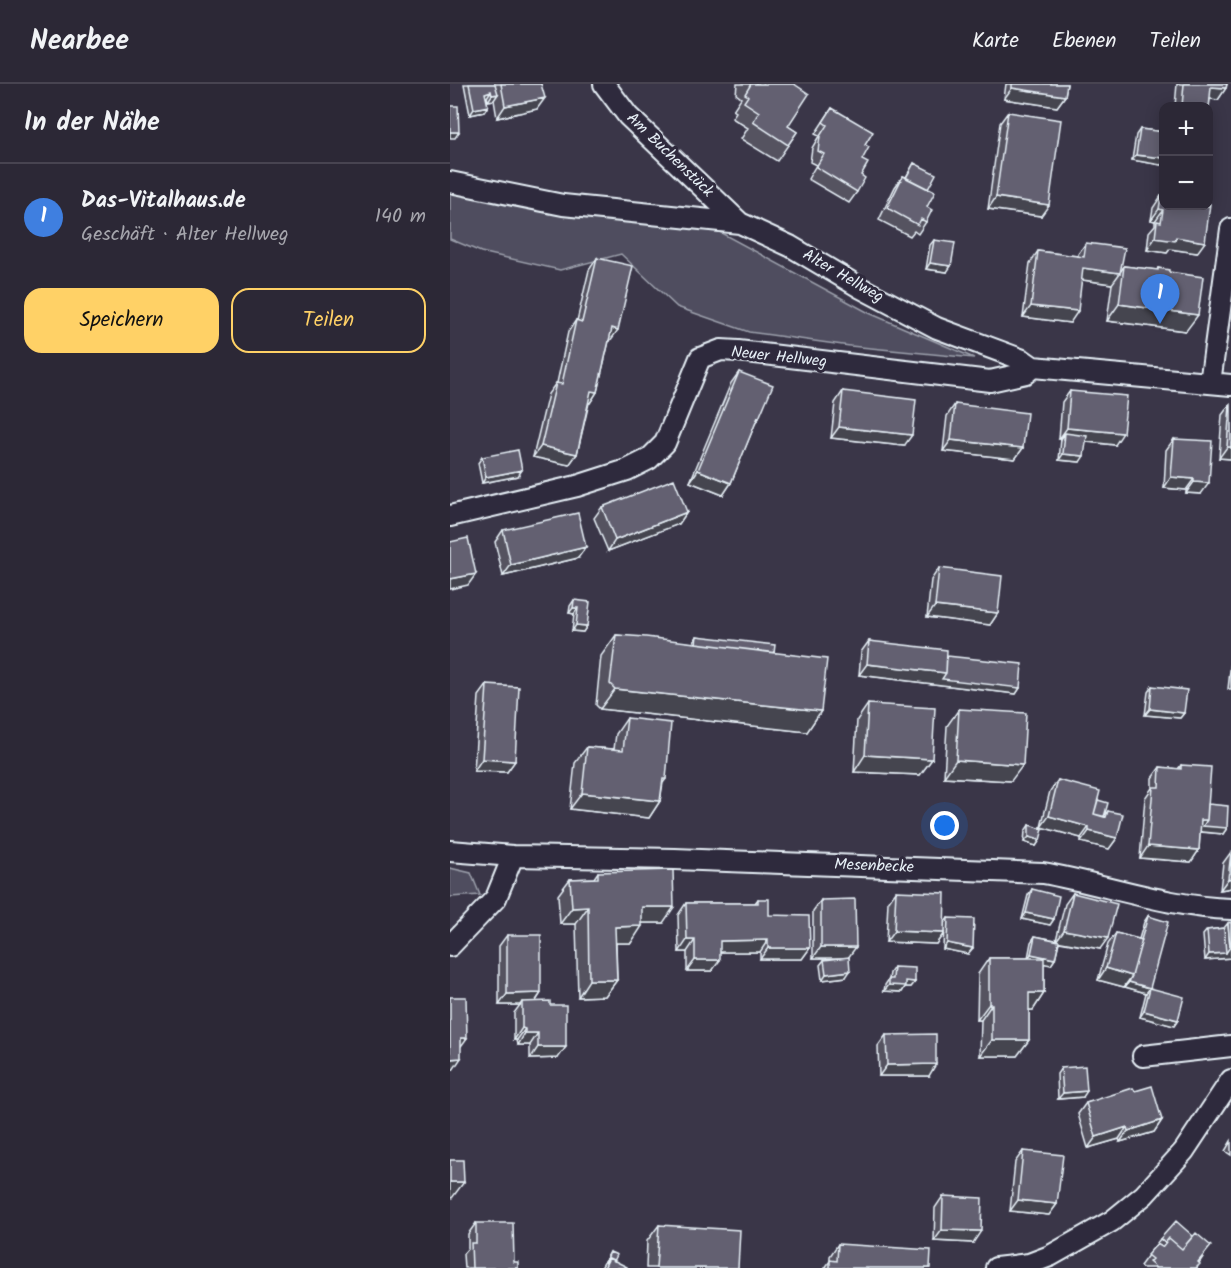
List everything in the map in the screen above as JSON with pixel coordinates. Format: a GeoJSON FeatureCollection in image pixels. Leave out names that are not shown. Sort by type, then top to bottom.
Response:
{"type":"FeatureCollection","features":[{"type":"Feature","properties":{"kind":"street","name":"Am Buchenstück"},"geometry":{"type":"LineString","coordinates":[[604,84],[628,116],[740,223]]}},
{"type":"Feature","properties":{"kind":"street","name":"Alter Hellweg"},"geometry":{"type":"LineString","coordinates":[[450,182],[563,205],[740,223],[790,246],[861,288],[937,328],[1023,360],[1033,367],[1231,385]]}},
{"type":"Feature","properties":{"kind":"street"},"geometry":{"type":"LineString","coordinates":[[1210,383],[1231,229]]}},
{"type":"Feature","properties":{"kind":"street","name":"Neuer Hellweg"},"geometry":{"type":"LineString","coordinates":[[450,516],[577,486],[627,470],[648,459],[664,443],[700,358],[721,350],[990,381],[1026,373],[1033,367]]}},
{"type":"Feature","properties":{"kind":"street","name":"Mesenbecke"},"geometry":{"type":"LineString","coordinates":[[450,851],[513,856],[687,859],[1042,873],[1079,879],[1189,905],[1231,909]]}},
{"type":"Feature","properties":{"kind":"street"},"geometry":{"type":"LineString","coordinates":[[450,946],[496,898],[513,856]]}},
{"type":"Feature","properties":{"kind":"street"},"geometry":{"type":"LineString","coordinates":[[1143,1056],[1231,1046]]}},
{"type":"Feature","properties":{"kind":"street"},"geometry":{"type":"LineString","coordinates":[[996,1268],[1029,1264],[1050,1256],[1112,1221],[1143,1195],[1184,1151],[1231,1080]]}},
{"type":"Feature","properties":{"kind":"shaded area"},"geometry":{"type":"Polygon","coordinates":[[[450,189],[712,228],[869,313],[974,358],[850,346],[749,332],[677,307],[621,254],[560,270],[481,252],[450,239],[450,189]]]}},
{"type":"Feature","properties":{"kind":"shaded area"},"geometry":{"type":"Polygon","coordinates":[[[450,868],[471,873],[480,895],[450,897],[450,868]]]}},
{"type":"Feature","properties":{"kind":"building"},"geometry":{"type":"Polygon","coordinates":[[[469,84],[495,84],[498,94],[492,95],[491,91],[485,93],[488,106],[474,109],[469,84]]]}},
{"type":"Feature","properties":{"kind":"building"},"geometry":{"type":"Polygon","coordinates":[[[501,84],[541,84],[545,98],[505,106],[501,84]]]}},
{"type":"Feature","properties":{"kind":"building"},"geometry":{"type":"Polygon","coordinates":[[[751,84],[794,84],[809,94],[788,126],[797,132],[788,145],[753,122],[759,112],[744,102],[748,96],[745,94],[751,84]]]}},
{"type":"Feature","properties":{"kind":"building"},"geometry":{"type":"Polygon","coordinates":[[[1012,84],[1067,84],[1065,96],[1012,88],[1012,84]]]}},
{"type":"Feature","properties":{"kind":"building"},"geometry":{"type":"Polygon","coordinates":[[[1184,84],[1227,84],[1226,88],[1211,87],[1210,102],[1182,102],[1184,84]]]}},
{"type":"Feature","properties":{"kind":"building"},"geometry":{"type":"Polygon","coordinates":[[[450,106],[458,106],[459,132],[450,132],[450,106]]]}},
{"type":"Feature","properties":{"kind":"building"},"geometry":{"type":"Polygon","coordinates":[[[832,108],[873,132],[865,145],[869,147],[862,160],[868,163],[861,175],[865,178],[857,192],[816,167],[824,154],[818,151],[820,136],[827,125],[823,122],[832,108]]]}},
{"type":"Feature","properties":{"kind":"building"},"geometry":{"type":"Polygon","coordinates":[[[1008,112],[1061,120],[1049,205],[996,197],[1008,112]]]}},
{"type":"Feature","properties":{"kind":"building"},"geometry":{"type":"Polygon","coordinates":[[[1140,129],[1159,131],[1159,157],[1136,155],[1140,129]]]}},
{"type":"Feature","properties":{"kind":"building"},"geometry":{"type":"Polygon","coordinates":[[[914,163],[936,174],[928,189],[906,178],[914,163]]]}},
{"type":"Feature","properties":{"kind":"building"},"geometry":{"type":"Polygon","coordinates":[[[903,176],[935,192],[927,207],[932,210],[926,222],[921,219],[918,225],[887,208],[903,176]]]}},
{"type":"Feature","properties":{"kind":"building"},"geometry":{"type":"Polygon","coordinates":[[[1163,210],[1209,210],[1205,242],[1176,237],[1175,241],[1155,238],[1157,221],[1161,222],[1163,210]]]}},
{"type":"Feature","properties":{"kind":"building"},"geometry":{"type":"Polygon","coordinates":[[[934,240],[955,243],[951,266],[930,263],[934,240]]]}},
{"type":"Feature","properties":{"kind":"building"},"geometry":{"type":"Polygon","coordinates":[[[1086,243],[1125,248],[1120,273],[1083,268],[1078,311],[1031,306],[1038,251],[1084,257],[1086,243]]]}},
{"type":"Feature","properties":{"kind":"building"},"geometry":{"type":"Polygon","coordinates":[[[597,258],[633,266],[618,330],[612,328],[597,392],[591,391],[577,454],[541,446],[556,383],[562,384],[576,320],[582,322],[597,258]]]}},
{"type":"Feature","properties":{"kind":"building"},"geometry":{"type":"Polygon","coordinates":[[[1124,266],[1158,270],[1158,268],[1203,277],[1198,315],[1119,304],[1124,266]]]}},
{"type":"Feature","properties":{"kind":"building"},"geometry":{"type":"Polygon","coordinates":[[[739,372],[773,385],[731,483],[698,470],[739,372]]]}},
{"type":"Feature","properties":{"kind":"building"},"geometry":{"type":"Polygon","coordinates":[[[843,391],[916,400],[912,435],[839,427],[843,391]]]}},
{"type":"Feature","properties":{"kind":"building"},"geometry":{"type":"Polygon","coordinates":[[[1070,391],[1127,396],[1123,433],[1067,428],[1070,391]]]}},
{"type":"Feature","properties":{"kind":"building"},"geometry":{"type":"Polygon","coordinates":[[[955,404],[1027,413],[1023,448],[951,440],[955,404]]]}},
{"type":"Feature","properties":{"kind":"building"},"geometry":{"type":"Polygon","coordinates":[[[1230,404],[1231,447],[1227,447],[1230,404]]]}},
{"type":"Feature","properties":{"kind":"building"},"geometry":{"type":"Polygon","coordinates":[[[1065,433],[1087,436],[1084,456],[1063,454],[1065,433]]]}},
{"type":"Feature","properties":{"kind":"building"},"geometry":{"type":"Polygon","coordinates":[[[1174,439],[1212,441],[1209,483],[1171,477],[1174,439]]]}},
{"type":"Feature","properties":{"kind":"building"},"geometry":{"type":"Polygon","coordinates":[[[518,450],[522,470],[486,477],[482,457],[518,450]]]}},
{"type":"Feature","properties":{"kind":"building"},"geometry":{"type":"Polygon","coordinates":[[[674,479],[687,512],[615,540],[602,507],[674,479]]]}},
{"type":"Feature","properties":{"kind":"building"},"geometry":{"type":"Polygon","coordinates":[[[578,513],[586,547],[511,565],[503,530],[578,513]]]}},
{"type":"Feature","properties":{"kind":"building"},"geometry":{"type":"Polygon","coordinates":[[[468,538],[476,574],[450,579],[450,542],[468,538]]]}},
{"type":"Feature","properties":{"kind":"building"},"geometry":{"type":"Polygon","coordinates":[[[939,568],[1002,576],[998,613],[935,606],[939,568]]]}},
{"type":"Feature","properties":{"kind":"building"},"geometry":{"type":"Polygon","coordinates":[[[574,600],[590,602],[587,626],[576,625],[578,608],[573,608],[574,600]]]}},
{"type":"Feature","properties":{"kind":"building"},"geometry":{"type":"Polygon","coordinates":[[[616,635],[827,659],[821,711],[615,689],[610,684],[616,635]]]}},
{"type":"Feature","properties":{"kind":"building"},"geometry":{"type":"Polygon","coordinates":[[[697,636],[775,645],[774,653],[696,643],[697,636]]]}},
{"type":"Feature","properties":{"kind":"building"},"geometry":{"type":"Polygon","coordinates":[[[869,641],[947,650],[946,673],[867,664],[869,641]]]}},
{"type":"Feature","properties":{"kind":"building"},"geometry":{"type":"Polygon","coordinates":[[[947,656],[1022,664],[1020,688],[942,679],[946,673],[947,656]]]}},
{"type":"Feature","properties":{"kind":"building"},"geometry":{"type":"Polygon","coordinates":[[[487,685],[519,687],[515,761],[482,759],[487,685]]]}},
{"type":"Feature","properties":{"kind":"building"},"geometry":{"type":"Polygon","coordinates":[[[1152,686],[1187,690],[1184,713],[1150,709],[1152,686]]]}},
{"type":"Feature","properties":{"kind":"building"},"geometry":{"type":"Polygon","coordinates":[[[868,704],[935,708],[932,759],[865,755],[868,704]]]}},
{"type":"Feature","properties":{"kind":"building"},"geometry":{"type":"Polygon","coordinates":[[[959,709],[1026,713],[1023,765],[956,760],[959,709]]]}},
{"type":"Feature","properties":{"kind":"building"},"geometry":{"type":"Polygon","coordinates":[[[627,718],[671,723],[666,779],[663,779],[660,801],[582,793],[587,747],[623,750],[627,718]]]}},
{"type":"Feature","properties":{"kind":"building"},"geometry":{"type":"Polygon","coordinates":[[[1181,765],[1211,767],[1207,820],[1201,820],[1199,850],[1148,846],[1153,787],[1159,787],[1160,767],[1181,769],[1181,765]]]}},
{"type":"Feature","properties":{"kind":"building"},"geometry":{"type":"Polygon","coordinates":[[[1058,780],[1100,791],[1094,814],[1106,817],[1108,811],[1123,814],[1117,838],[1089,831],[1089,827],[1049,816],[1058,780]]]}},
{"type":"Feature","properties":{"kind":"building"},"geometry":{"type":"Polygon","coordinates":[[[1098,800],[1108,803],[1104,817],[1094,814],[1098,800]]]}},
{"type":"Feature","properties":{"kind":"building"},"geometry":{"type":"Polygon","coordinates":[[[1208,804],[1228,806],[1227,828],[1203,826],[1207,820],[1208,804]]]}},
{"type":"Feature","properties":{"kind":"building"},"geometry":{"type":"Polygon","coordinates":[[[1029,825],[1043,829],[1040,840],[1029,837],[1029,825]]]}},
{"type":"Feature","properties":{"kind":"building"},"geometry":{"type":"Polygon","coordinates":[[[1231,852],[1231,878],[1228,879],[1231,852]]]}},
{"type":"Feature","properties":{"kind":"building"},"geometry":{"type":"Polygon","coordinates":[[[673,870],[674,907],[642,907],[642,926],[615,927],[617,980],[589,980],[588,907],[572,908],[570,879],[598,878],[598,872],[673,870]]]}},
{"type":"Feature","properties":{"kind":"building"},"geometry":{"type":"Polygon","coordinates":[[[1032,889],[1059,896],[1054,919],[1026,913],[1032,889]]]}},
{"type":"Feature","properties":{"kind":"building"},"geometry":{"type":"Polygon","coordinates":[[[896,891],[945,893],[944,933],[894,931],[896,891]]]}},
{"type":"Feature","properties":{"kind":"building"},"geometry":{"type":"Polygon","coordinates":[[[1073,893],[1117,904],[1108,938],[1064,930],[1073,893]]]}},
{"type":"Feature","properties":{"kind":"building"},"geometry":{"type":"Polygon","coordinates":[[[758,899],[769,899],[769,915],[809,916],[810,948],[768,948],[768,940],[720,941],[720,960],[695,960],[695,940],[687,940],[686,903],[758,903],[758,899]]]}},
{"type":"Feature","properties":{"kind":"building"},"geometry":{"type":"Polygon","coordinates":[[[855,899],[856,947],[821,947],[821,900],[855,899]]]}},
{"type":"Feature","properties":{"kind":"building"},"geometry":{"type":"Polygon","coordinates":[[[1148,916],[1168,922],[1150,988],[1129,982],[1148,916]]]}},
{"type":"Feature","properties":{"kind":"building"},"geometry":{"type":"Polygon","coordinates":[[[948,918],[974,919],[973,948],[947,943],[948,918]]]}},
{"type":"Feature","properties":{"kind":"building"},"geometry":{"type":"Polygon","coordinates":[[[1231,922],[1231,947],[1230,947],[1228,923],[1231,922]]]}},
{"type":"Feature","properties":{"kind":"building"},"geometry":{"type":"Polygon","coordinates":[[[1224,928],[1226,953],[1209,954],[1207,930],[1224,928]]]}},
{"type":"Feature","properties":{"kind":"building"},"geometry":{"type":"Polygon","coordinates":[[[1116,933],[1142,940],[1132,976],[1106,968],[1116,933]]]}},
{"type":"Feature","properties":{"kind":"building"},"geometry":{"type":"Polygon","coordinates":[[[507,935],[541,935],[541,993],[507,994],[507,935]]]}},
{"type":"Feature","properties":{"kind":"building"},"geometry":{"type":"Polygon","coordinates":[[[1035,936],[1059,941],[1055,959],[1031,954],[1035,936]]]}},
{"type":"Feature","properties":{"kind":"building"},"geometry":{"type":"Polygon","coordinates":[[[849,957],[850,971],[826,974],[824,960],[849,957]]]}},
{"type":"Feature","properties":{"kind":"building"},"geometry":{"type":"Polygon","coordinates":[[[989,958],[1044,958],[1044,993],[1029,993],[1029,1040],[992,1040],[989,958]]]}},
{"type":"Feature","properties":{"kind":"building"},"geometry":{"type":"Polygon","coordinates":[[[894,967],[915,968],[915,982],[906,981],[906,986],[889,985],[889,979],[893,979],[894,967]]]}},
{"type":"Feature","properties":{"kind":"building"},"geometry":{"type":"Polygon","coordinates":[[[1150,988],[1184,997],[1178,1020],[1144,1011],[1150,988]]]}},
{"type":"Feature","properties":{"kind":"building"},"geometry":{"type":"Polygon","coordinates":[[[450,997],[466,997],[467,1038],[461,1038],[461,1058],[450,1059],[450,997]]]}},
{"type":"Feature","properties":{"kind":"building"},"geometry":{"type":"Polygon","coordinates":[[[550,1001],[550,1005],[566,1005],[566,1047],[538,1047],[538,1033],[525,1033],[525,1029],[522,1028],[522,1002],[550,1001]]]}},
{"type":"Feature","properties":{"kind":"building"},"geometry":{"type":"Polygon","coordinates":[[[936,1034],[936,1064],[887,1065],[886,1035],[936,1034]]]}},
{"type":"Feature","properties":{"kind":"building"},"geometry":{"type":"Polygon","coordinates":[[[1085,1066],[1087,1091],[1063,1093],[1061,1068],[1085,1066]]]}},
{"type":"Feature","properties":{"kind":"building"},"geometry":{"type":"Polygon","coordinates":[[[1152,1086],[1162,1120],[1128,1131],[1127,1127],[1096,1137],[1086,1103],[1133,1088],[1135,1091],[1152,1086]]]}},
{"type":"Feature","properties":{"kind":"building"},"geometry":{"type":"Polygon","coordinates":[[[1023,1151],[1063,1155],[1057,1204],[1018,1200],[1023,1151]]]}},
{"type":"Feature","properties":{"kind":"building"},"geometry":{"type":"Polygon","coordinates":[[[450,1160],[463,1160],[464,1182],[450,1182],[450,1160]]]}},
{"type":"Feature","properties":{"kind":"building"},"geometry":{"type":"Polygon","coordinates":[[[943,1196],[982,1198],[981,1231],[942,1230],[943,1196]]]}},
{"type":"Feature","properties":{"kind":"building"},"geometry":{"type":"Polygon","coordinates":[[[1176,1221],[1193,1236],[1182,1249],[1169,1238],[1165,1243],[1160,1239],[1176,1221]]]}},
{"type":"Feature","properties":{"kind":"building"},"geometry":{"type":"Polygon","coordinates":[[[476,1223],[513,1223],[514,1262],[518,1262],[518,1268],[472,1268],[471,1243],[476,1243],[476,1223]]]}},
{"type":"Feature","properties":{"kind":"building"},"geometry":{"type":"Polygon","coordinates":[[[659,1225],[740,1230],[738,1268],[656,1268],[659,1225]]]}},
{"type":"Feature","properties":{"kind":"building"},"geometry":{"type":"Polygon","coordinates":[[[1196,1233],[1211,1246],[1196,1268],[1156,1268],[1149,1262],[1152,1259],[1147,1255],[1157,1244],[1162,1247],[1169,1238],[1182,1249],[1196,1233]]]}},
{"type":"Feature","properties":{"kind":"building"},"geometry":{"type":"Polygon","coordinates":[[[838,1244],[931,1250],[930,1268],[830,1268],[830,1260],[837,1261],[838,1244]]]}},
{"type":"Feature","properties":{"kind":"building"},"geometry":{"type":"Polygon","coordinates":[[[610,1252],[617,1255],[614,1261],[609,1258],[605,1263],[610,1252]]]}},
{"type":"Feature","properties":{"kind":"building"},"geometry":{"type":"Polygon","coordinates":[[[609,1258],[627,1267],[604,1268],[609,1258]]]}},
{"type":"Feature","properties":{"kind":"place","name":"Das-Vitalhaus.de"},"geometry":{"type":"Point","coordinates":[1160,324]}}]}
